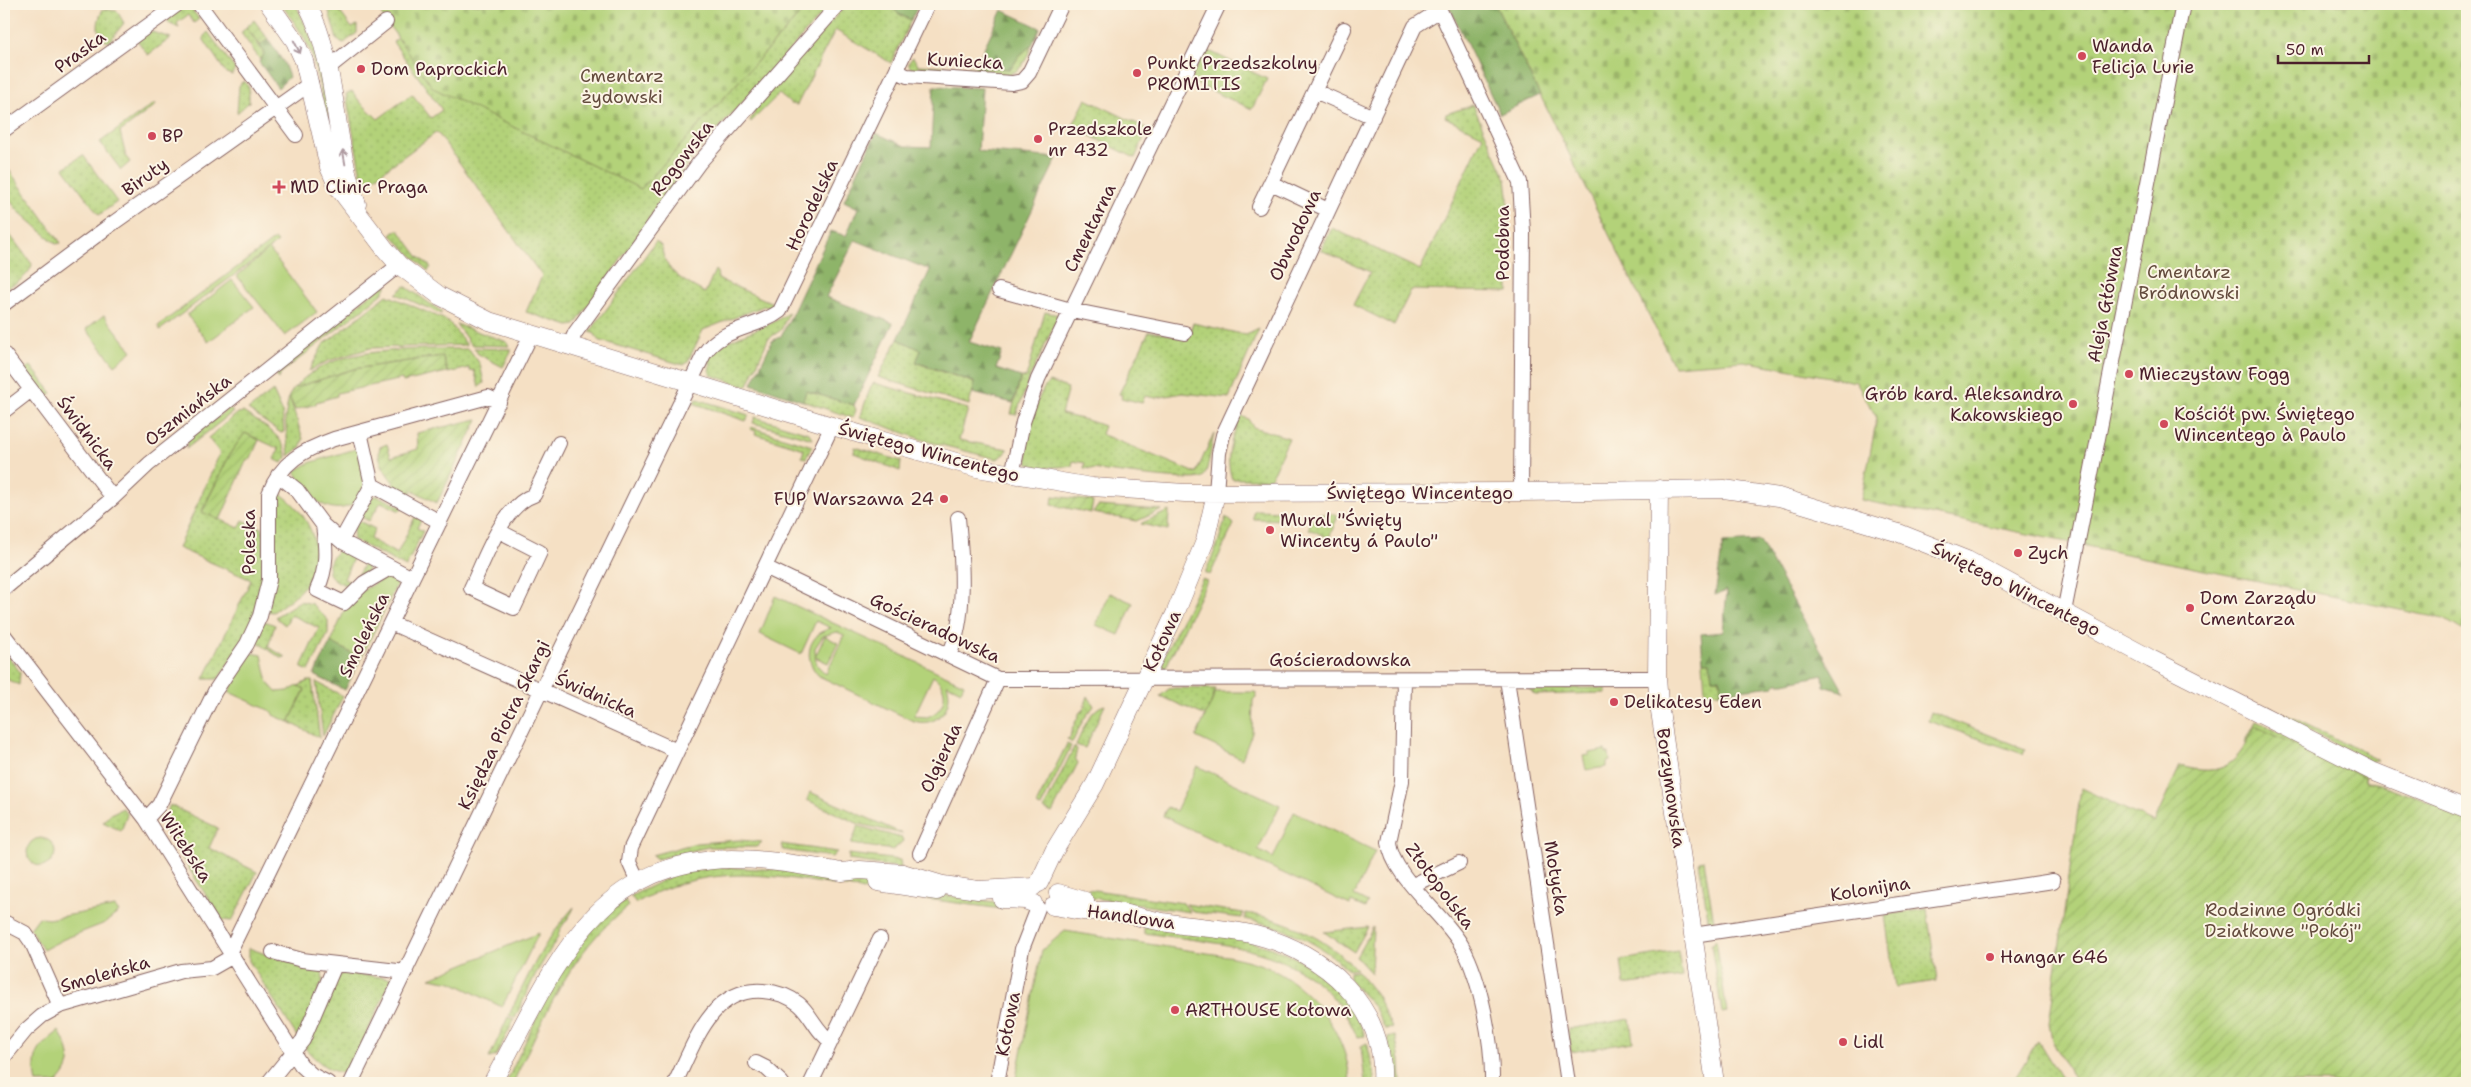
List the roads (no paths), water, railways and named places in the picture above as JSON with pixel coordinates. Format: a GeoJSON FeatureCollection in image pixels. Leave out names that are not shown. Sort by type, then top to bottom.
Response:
{"type":"FeatureCollection","features":[{"type":"Feature","properties":{"kind":"street","name":"Praska"},"geometry":{"type":"LineString","coordinates":[[4,130],[178,4]]}},
{"type":"Feature","properties":{"kind":"street"},"geometry":{"type":"LineString","coordinates":[[199,4],[296,135]]}},
{"type":"Feature","properties":{"kind":"street","name":"Świętego Wincentego"},"geometry":{"type":"LineString","coordinates":[[269,4],[295,41],[311,83],[333,179],[384,249],[400,265],[440,296],[466,311],[489,321],[569,347],[977,468],[1092,487],[1160,492],[1216,493],[1747,490],[1779,497],[1844,515],[1940,548],[1992,573],[2150,659],[2372,772],[2467,809]]}},
{"type":"Feature","properties":{"kind":"street","name":"Świętego Wincentego"},"geometry":{"type":"LineString","coordinates":[[307,4],[316,23],[328,68],[349,183],[364,220]]}},
{"type":"Feature","properties":{"kind":"street","name":"Rogowska"},"geometry":{"type":"LineString","coordinates":[[569,347],[576,333],[700,163],[839,4]]}},
{"type":"Feature","properties":{"kind":"street","name":"Horodelska"},"geometry":{"type":"LineString","coordinates":[[690,383],[704,354],[715,342],[733,332],[766,320],[780,311],[928,4]]}},
{"type":"Feature","properties":{"kind":"street","name":"Kuniecka"},"geometry":{"type":"LineString","coordinates":[[896,71],[907,76],[1012,83],[1022,81],[1029,73],[1062,4]]}},
{"type":"Feature","properties":{"kind":"street","name":"Cmentarna"},"geometry":{"type":"LineString","coordinates":[[1012,475],[1024,422],[1038,379],[1219,4]]}},
{"type":"Feature","properties":{"kind":"street","name":"Aleja Główna"},"geometry":{"type":"LineString","coordinates":[[2064,612],[2183,4]]}},
{"type":"Feature","properties":{"kind":"street","name":"Obwodowa"},"geometry":{"type":"LineString","coordinates":[[1216,493],[1219,453],[1223,435],[1415,26],[1438,7]]}},
{"type":"Feature","properties":{"kind":"street","name":"Podobna"},"geometry":{"type":"LineString","coordinates":[[1438,7],[1520,182],[1523,232],[1521,492]]}},
{"type":"Feature","properties":{"kind":"street"},"geometry":{"type":"LineString","coordinates":[[328,68],[386,22]]}},
{"type":"Feature","properties":{"kind":"street"},"geometry":{"type":"LineString","coordinates":[[1260,207],[1344,29]]}},
{"type":"Feature","properties":{"kind":"street","name":"Biruty"},"geometry":{"type":"LineString","coordinates":[[4,304],[311,83]]}},
{"type":"Feature","properties":{"kind":"street"},"geometry":{"type":"LineString","coordinates":[[1315,91],[1373,117]]}},
{"type":"Feature","properties":{"kind":"street"},"geometry":{"type":"LineString","coordinates":[[1271,183],[1328,210]]}},
{"type":"Feature","properties":{"kind":"street","name":"Oszmiańska"},"geometry":{"type":"LineString","coordinates":[[4,589],[113,498],[149,464],[400,265]]}},
{"type":"Feature","properties":{"kind":"street"},"geometry":{"type":"LineString","coordinates":[[999,290],[1071,310],[1185,333]]}},
{"type":"Feature","properties":{"kind":"street","name":"Smoleńska"},"geometry":{"type":"LineString","coordinates":[[4,1057],[26,1030],[42,1016],[60,1006],[181,971],[212,968],[231,954],[531,335]]}},
{"type":"Feature","properties":{"kind":"street","name":"Świdnicka"},"geometry":{"type":"LineString","coordinates":[[4,354],[30,391],[113,498]]}},
{"type":"Feature","properties":{"kind":"street","name":"Księdza Piotra Skargi"},"geometry":{"type":"LineString","coordinates":[[351,1083],[690,383]]}},
{"type":"Feature","properties":{"kind":"street","name":"Świdnicka"},"geometry":{"type":"LineString","coordinates":[[4,411],[30,391]]}},
{"type":"Feature","properties":{"kind":"street","name":"Poleska"},"geometry":{"type":"LineString","coordinates":[[146,819],[159,805],[215,691],[247,644],[260,616],[269,580],[268,502],[278,475],[289,461],[301,453],[334,439],[488,397],[499,402]]}},
{"type":"Feature","properties":{"kind":"street"},"geometry":{"type":"LineString","coordinates":[[638,882],[630,862],[631,848],[832,426]]}},
{"type":"Feature","properties":{"kind":"street"},"geometry":{"type":"LineString","coordinates":[[341,541],[372,485],[360,432]]}},
{"type":"Feature","properties":{"kind":"street"},"geometry":{"type":"LineString","coordinates":[[499,531],[540,552],[514,608],[471,588],[499,531],[516,505],[524,498],[534,495],[559,442]]}},
{"type":"Feature","properties":{"kind":"street"},"geometry":{"type":"LineString","coordinates":[[278,475],[296,490],[323,525],[341,541],[412,578]]}},
{"type":"Feature","properties":{"kind":"street"},"geometry":{"type":"LineString","coordinates":[[372,485],[440,522]]}},
{"type":"Feature","properties":{"kind":"street","name":"Borzymowska"},"geometry":{"type":"LineString","coordinates":[[1659,490],[1657,678],[1715,1083]]}},
{"type":"Feature","properties":{"kind":"street","name":"Kołowa"},"geometry":{"type":"LineString","coordinates":[[997,1083],[1022,949],[1044,895],[1054,851],[1095,784],[1145,679],[1206,541],[1216,493]]}},
{"type":"Feature","properties":{"kind":"street"},"geometry":{"type":"LineString","coordinates":[[949,655],[956,641],[961,582],[958,518]]}},
{"type":"Feature","properties":{"kind":"street"},"geometry":{"type":"LineString","coordinates":[[323,525],[327,559],[317,590],[344,603],[364,584],[390,568]]}},
{"type":"Feature","properties":{"kind":"street","name":"Gościeradowska"},"geometry":{"type":"LineString","coordinates":[[765,568],[998,679],[1657,678]]}},
{"type":"Feature","properties":{"kind":"street","name":"Świdnicka"},"geometry":{"type":"LineString","coordinates":[[391,623],[677,751]]}},
{"type":"Feature","properties":{"kind":"street","name":"Witebska"},"geometry":{"type":"LineString","coordinates":[[4,635],[146,819],[307,1072],[328,1083]]}},
{"type":"Feature","properties":{"kind":"street","name":"Olgierda"},"geometry":{"type":"LineString","coordinates":[[920,853],[998,679]]}},
{"type":"Feature","properties":{"kind":"street","name":"Złotopolska"},"geometry":{"type":"LineString","coordinates":[[1404,679],[1402,782],[1389,842],[1393,860],[1462,945],[1488,1034],[1492,1083]]}},
{"type":"Feature","properties":{"kind":"street","name":"Motycka"},"geometry":{"type":"LineString","coordinates":[[1507,679],[1568,1083]]}},
{"type":"Feature","properties":{"kind":"street","name":"Handlowa"},"geometry":{"type":"LineString","coordinates":[[528,1018],[553,970],[581,929],[622,890],[679,866],[733,859],[842,872],[858,879],[975,897],[1025,900],[1044,895],[1087,901],[1155,912],[1208,927],[1255,934],[1286,945],[1315,959],[1339,978],[1358,999],[1371,1025],[1380,1053],[1382,1083]]}},
{"type":"Feature","properties":{"kind":"street"},"geometry":{"type":"LineString","coordinates":[[1413,885],[1459,863]]}},
{"type":"Feature","properties":{"kind":"street","name":"Kolonijna"},"geometry":{"type":"LineString","coordinates":[[1693,935],[2054,881]]}},
{"type":"Feature","properties":{"kind":"street"},"geometry":{"type":"LineString","coordinates":[[4,922],[25,932],[32,943],[60,1006]]}},
{"type":"Feature","properties":{"kind":"street"},"geometry":{"type":"LineString","coordinates":[[811,1083],[880,939]]}},
{"type":"Feature","properties":{"kind":"street"},"geometry":{"type":"LineString","coordinates":[[273,952],[302,960],[335,965],[406,972]]}},
{"type":"Feature","properties":{"kind":"street"},"geometry":{"type":"LineString","coordinates":[[268,1083],[303,1040],[335,965]]}},
{"type":"Feature","properties":{"kind":"street"},"geometry":{"type":"LineString","coordinates":[[675,1083],[712,1012],[737,994],[747,991],[766,991],[791,999],[807,1012],[825,1037],[831,1041]]}},
{"type":"Feature","properties":{"kind":"street"},"geometry":{"type":"LineString","coordinates":[[492,1083],[528,1018]]}},
{"type":"Feature","properties":{"kind":"street"},"geometry":{"type":"LineString","coordinates":[[502,1083],[528,1018]]}},
{"type":"Feature","properties":{"kind":"street"},"geometry":{"type":"LineString","coordinates":[[756,1064],[766,1068],[782,1083]]}},
{"type":"Feature","properties":{"kind":"place","name":"Wanda Felicja Lurie"},"geometry":{"type":"Point","coordinates":[2082,56]}},
{"type":"Feature","properties":{"kind":"place","name":"Dom Paprockich"},"geometry":{"type":"Point","coordinates":[361,69]}},
{"type":"Feature","properties":{"kind":"place","name":"Punkt Przedszkolny PROMITIS"},"geometry":{"type":"Point","coordinates":[1137,73]}},
{"type":"Feature","properties":{"kind":"place","name":"BP"},"geometry":{"type":"Point","coordinates":[152,136]}},
{"type":"Feature","properties":{"kind":"place","name":"Przedszkole nr 432"},"geometry":{"type":"Point","coordinates":[1038,139]}},
{"type":"Feature","properties":{"kind":"place","name":"MD Clinic Praga"},"geometry":{"type":"Point","coordinates":[279,187]}},
{"type":"Feature","properties":{"kind":"place","name":"Mieczysław Fogg"},"geometry":{"type":"Point","coordinates":[2129,374]}},
{"type":"Feature","properties":{"kind":"place","name":"Grób kard. Aleksandra Kakowskiego"},"geometry":{"type":"Point","coordinates":[2073,404]}},
{"type":"Feature","properties":{"kind":"place","name":"Kościół pw. Świętego Wincentego à Paulo"},"geometry":{"type":"Point","coordinates":[2164,424]}},
{"type":"Feature","properties":{"kind":"place","name":"FUP Warszawa 24"},"geometry":{"type":"Point","coordinates":[944,499]}},
{"type":"Feature","properties":{"kind":"place","name":"Mural \"Święty Wincenty á Paulo\""},"geometry":{"type":"Point","coordinates":[1270,530]}},
{"type":"Feature","properties":{"kind":"place","name":"Zych"},"geometry":{"type":"Point","coordinates":[2018,553]}},
{"type":"Feature","properties":{"kind":"place","name":"Dom Zarządu Cmentarza"},"geometry":{"type":"Point","coordinates":[2190,608]}},
{"type":"Feature","properties":{"kind":"place","name":"Delikatesy Eden"},"geometry":{"type":"Point","coordinates":[1614,702]}},
{"type":"Feature","properties":{"kind":"place","name":"Hangar 646"},"geometry":{"type":"Point","coordinates":[1990,957]}},
{"type":"Feature","properties":{"kind":"place","name":"ARTHOUSE Kołowa"},"geometry":{"type":"Point","coordinates":[1175,1010]}},
{"type":"Feature","properties":{"kind":"place","name":"Lidl"},"geometry":{"type":"Point","coordinates":[1843,1042]}},
{"type":"Feature","properties":{"kind":"park label","name":"Cmentarz żydowski"},"geometry":{"type":"Point","coordinates":[622,86]}},
{"type":"Feature","properties":{"kind":"park label","name":"Cmentarz Bródnowski"},"geometry":{"type":"Point","coordinates":[2189,282]}},
{"type":"Feature","properties":{"kind":"park label","name":"Rodzinne Ogródki Działkowe \"Pokój\""},"geometry":{"type":"Point","coordinates":[2283,920]}}]}
